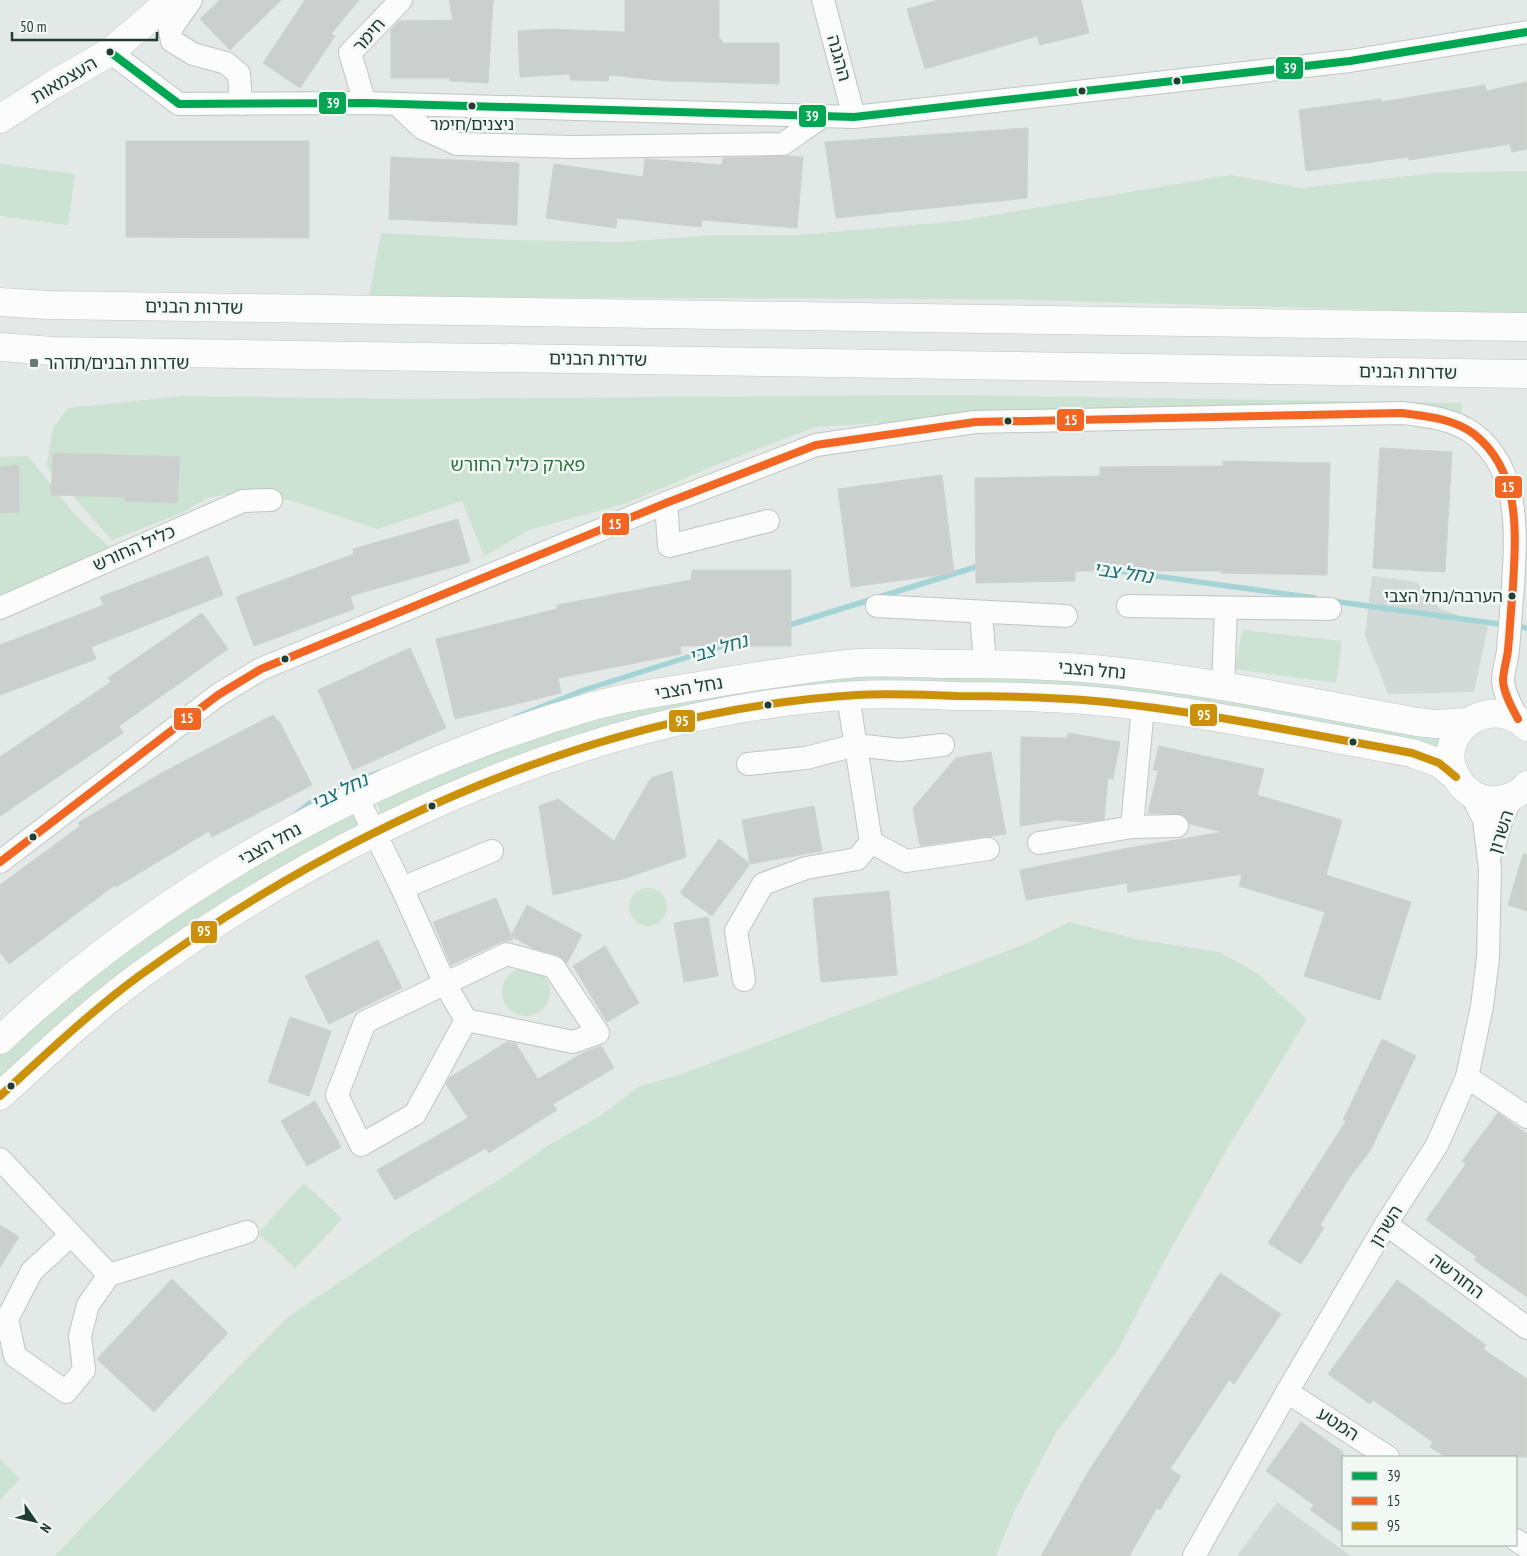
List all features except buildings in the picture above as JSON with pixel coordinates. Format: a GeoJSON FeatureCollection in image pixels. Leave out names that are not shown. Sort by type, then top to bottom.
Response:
{"type":"FeatureCollection","features":[{"type":"Feature","properties":{"kind":"street","name":"העצמאות"},"geometry":{"type":"LineString","coordinates":[[0,120],[51,86],[110,52],[171,0]]}},
{"type":"Feature","properties":{"kind":"street"},"geometry":{"type":"LineString","coordinates":[[191,0],[170,30],[172,40],[193,54],[226,63],[239,74],[241,104]]}},
{"type":"Feature","properties":{"kind":"street","name":"חימר"},"geometry":{"type":"LineString","coordinates":[[365,103],[350,53],[401,0]]}},
{"type":"Feature","properties":{"kind":"street","name":"ההגנה"},"geometry":{"type":"LineString","coordinates":[[823,0],[854,117]]}},
{"type":"Feature","properties":{"kind":"street"},"geometry":{"type":"LineString","coordinates":[[110,52],[178,104],[365,103],[854,117],[1350,61],[1527,32]]}},
{"type":"Feature","properties":{"kind":"street"},"geometry":{"type":"LineString","coordinates":[[397,104],[422,128],[457,144],[584,146],[783,144],[823,116]]}},
{"type":"Feature","properties":{"kind":"street","name":"שדרות הבנים"},"geometry":{"type":"LineString","coordinates":[[0,302],[58,305],[1527,328]]}},
{"type":"Feature","properties":{"kind":"street","name":"שדרות הבנים"},"geometry":{"type":"LineString","coordinates":[[0,346],[62,351],[1527,374]]}},
{"type":"Feature","properties":{"kind":"street"},"geometry":{"type":"LineString","coordinates":[[0,862],[218,695],[261,669],[666,503],[816,445],[975,422],[1402,413],[1450,422],[1473,434],[1501,465],[1511,491],[1520,576],[1503,681],[1508,701],[1522,723]]}},
{"type":"Feature","properties":{"kind":"street","name":"כליל החורש"},"geometry":{"type":"LineString","coordinates":[[0,608],[243,501],[271,500]]}},
{"type":"Feature","properties":{"kind":"street"},"geometry":{"type":"LineString","coordinates":[[666,503],[669,546],[768,521]]}},
{"type":"Feature","properties":{"kind":"street"},"geometry":{"type":"LineString","coordinates":[[877,606],[1066,616]]}},
{"type":"Feature","properties":{"kind":"street"},"geometry":{"type":"LineString","coordinates":[[1128,606],[1330,609]]}},
{"type":"Feature","properties":{"kind":"street"},"geometry":{"type":"LineString","coordinates":[[1223,686],[1226,608]]}},
{"type":"Feature","properties":{"kind":"street"},"geometry":{"type":"LineString","coordinates":[[981,612],[985,664]]}},
{"type":"Feature","properties":{"kind":"street"},"geometry":{"type":"LineString","coordinates":[[1463,785],[1451,764],[1452,746],[1458,732],[1474,719],[1490,700],[1508,652]]}},
{"type":"Feature","properties":{"kind":"street","name":"נחל הצבי"},"geometry":{"type":"LineString","coordinates":[[0,1040],[49,995],[168,905],[233,864],[357,797],[430,763],[597,705],[754,676],[857,663],[985,664],[1097,669],[1223,686],[1426,723],[1474,719],[1494,713],[1508,715],[1522,723]]}},
{"type":"Feature","properties":{"kind":"street"},"geometry":{"type":"LineString","coordinates":[[744,980],[736,931],[763,884],[806,868],[857,860],[871,842],[848,696]]}},
{"type":"Feature","properties":{"kind":"street","name":"נחל הצבי"},"geometry":{"type":"LineString","coordinates":[[0,1096],[136,979],[257,897],[374,833],[441,800],[603,741],[677,722],[759,707],[848,696],[1001,696],[1094,701],[1274,726],[1412,753],[1439,763],[1463,785],[1487,800],[1501,800],[1523,789]]}},
{"type":"Feature","properties":{"kind":"street"},"geometry":{"type":"LineString","coordinates":[[1132,827],[1143,707]]}},
{"type":"Feature","properties":{"kind":"street"},"geometry":{"type":"LineString","coordinates":[[748,764],[806,758],[856,745],[900,750],[943,745]]}},
{"type":"Feature","properties":{"kind":"street","name":"השרון"},"geometry":{"type":"LineString","coordinates":[[1194,1556],[1287,1392],[1386,1224],[1437,1145],[1467,1077],[1484,997],[1488,958],[1490,869],[1484,820],[1463,785]]}},
{"type":"Feature","properties":{"kind":"street","name":"השרון"},"geometry":{"type":"LineString","coordinates":[[1490,869],[1502,818],[1523,789]]}},
{"type":"Feature","properties":{"kind":"street"},"geometry":{"type":"LineString","coordinates":[[357,797],[402,888],[445,984],[466,1020],[573,1042],[598,1033],[554,967],[507,954],[445,984],[365,1022],[337,1095],[361,1145],[415,1114],[466,1020]]}},
{"type":"Feature","properties":{"kind":"street"},"geometry":{"type":"LineString","coordinates":[[1039,843],[1132,827],[1177,826]]}},
{"type":"Feature","properties":{"kind":"street"},"geometry":{"type":"LineString","coordinates":[[871,842],[906,861],[988,849]]}},
{"type":"Feature","properties":{"kind":"street"},"geometry":{"type":"LineString","coordinates":[[402,888],[492,851]]}},
{"type":"Feature","properties":{"kind":"street"},"geometry":{"type":"LineString","coordinates":[[1467,1077],[1527,1116]]}},
{"type":"Feature","properties":{"kind":"street"},"geometry":{"type":"LineString","coordinates":[[0,1159],[110,1275]]}},
{"type":"Feature","properties":{"kind":"street","name":"החורשה"},"geometry":{"type":"LineString","coordinates":[[1386,1224],[1527,1328]]}},
{"type":"Feature","properties":{"kind":"street"},"geometry":{"type":"LineString","coordinates":[[71,1235],[32,1271],[7,1319],[15,1356],[66,1392],[84,1370],[80,1336],[88,1305],[110,1275],[247,1232]]}},
{"type":"Feature","properties":{"kind":"street","name":"המטע"},"geometry":{"type":"LineString","coordinates":[[1287,1392],[1386,1456]]}},
{"type":"Feature","properties":{"kind":"shaded area"},"geometry":{"type":"Polygon","coordinates":[[[1372,576],[1417,582],[1439,608],[1488,627],[1474,692],[1388,694],[1365,635],[1372,576]]]}},
{"type":"Feature","properties":{"kind":"shaded area"},"geometry":{"type":"Polygon","coordinates":[[[1277,1502],[1351,1556],[1237,1556],[1277,1502]]]}},
{"type":"Feature","properties":{"kind":"green space"},"geometry":{"type":"Polygon","coordinates":[[[0,164],[75,174],[68,225],[0,216],[0,164]]]}},
{"type":"Feature","properties":{"kind":"green space"},"geometry":{"type":"Polygon","coordinates":[[[1527,171],[1527,314],[1001,299],[369,297],[381,233],[512,240],[619,242],[716,235],[799,235],[959,221],[1230,175],[1302,188],[1436,173],[1527,171]]]}},
{"type":"Feature","properties":{"kind":"green space","name":"פארק כליל החורש"},"geometry":{"type":"Polygon","coordinates":[[[946,395],[1462,403],[1461,422],[945,419],[815,427],[711,467],[627,503],[529,530],[484,556],[462,501],[377,529],[296,502],[254,492],[209,497],[184,512],[112,540],[46,466],[53,428],[68,408],[183,396],[410,399],[946,395]]]}},
{"type":"Feature","properties":{"kind":"green space"},"geometry":{"type":"Polygon","coordinates":[[[28,456],[76,516],[111,549],[0,596],[0,457],[28,456]]]}},
{"type":"Feature","properties":{"kind":"green space"},"geometry":{"type":"Polygon","coordinates":[[[1242,630],[1342,641],[1336,683],[1235,669],[1242,630]]]}},
{"type":"Feature","properties":{"kind":"green space"},"geometry":{"type":"Polygon","coordinates":[[[1049,669],[1442,733],[1434,754],[1126,702],[753,704],[384,823],[373,791],[546,724],[814,670],[1049,669]]]}},
{"type":"Feature","properties":{"kind":"green space"},"geometry":{"type":"Polygon","coordinates":[[[350,803],[364,832],[0,1089],[0,1043],[52,997],[350,803]]]}},
{"type":"Feature","properties":{"kind":"green space"},"geometry":{"type":"Polygon","coordinates":[[[648,888],[662,893],[667,907],[662,921],[648,926],[634,921],[629,907],[634,893],[648,888]]]}},
{"type":"Feature","properties":{"kind":"green space"},"geometry":{"type":"Polygon","coordinates":[[[1069,922],[1140,940],[1219,952],[1257,973],[1307,1019],[1227,1149],[1163,1263],[1118,1350],[1055,1434],[1014,1512],[996,1556],[54,1556],[288,1317],[408,1236],[502,1178],[547,1146],[600,1116],[638,1087],[682,1074],[1028,943],[1069,922]]]}},
{"type":"Feature","properties":{"kind":"green space"},"geometry":{"type":"Polygon","coordinates":[[[521,968],[531,968],[540,972],[546,978],[550,992],[546,1006],[540,1012],[531,1016],[521,1016],[512,1012],[506,1006],[502,997],[502,987],[506,978],[512,972],[521,968]]]}},
{"type":"Feature","properties":{"kind":"green space"},"geometry":{"type":"Polygon","coordinates":[[[304,1183],[342,1219],[295,1268],[258,1233],[304,1183]]]}},
{"type":"Feature","properties":{"kind":"green space"},"geometry":{"type":"Polygon","coordinates":[[[0,1459],[20,1479],[0,1500],[0,1459]]]}},
{"type":"Feature","properties":{"kind":"waterway","name":"נחל צבי"},"geometry":{"type":"LineString","coordinates":[[786,626],[982,565]]}},
{"type":"Feature","properties":{"kind":"waterway","name":"נחל צבי"},"geometry":{"type":"LineString","coordinates":[[1111,570],[1315,598]]}},
{"type":"Feature","properties":{"kind":"waterway","name":"נחל צבי"},"geometry":{"type":"LineString","coordinates":[[1332,601],[1506,625]]}},
{"type":"Feature","properties":{"kind":"waterway","name":"נחל צבי"},"geometry":{"type":"LineString","coordinates":[[1515,626],[1527,628]]}},
{"type":"Feature","properties":{"kind":"waterway","name":"נחל צבי"},"geometry":{"type":"LineString","coordinates":[[516,717],[584,690],[729,644]]}},
{"type":"Feature","properties":{"kind":"waterway","name":"נחל צבי"},"geometry":{"type":"LineString","coordinates":[[295,815],[319,796],[380,772]]}},
{"type":"Feature","properties":{"kind":"transit line","name":"39"},"geometry":{"type":"LineString","coordinates":[[110,52],[179,104],[365,103],[854,117],[1350,61],[1527,32]]}},
{"type":"Feature","properties":{"kind":"transit line","name":"15"},"geometry":{"type":"LineString","coordinates":[[0,862],[218,695],[261,669],[666,503],[816,445],[975,422],[1402,413],[1440,419],[1466,429],[1489,449],[1500,466],[1508,484],[1512,504],[1515,545],[1514,566],[1508,650],[1503,681],[1507,696],[1518,719]]}},
{"type":"Feature","properties":{"kind":"transit line","name":"95"},"geometry":{"type":"LineString","coordinates":[[0,1096],[85,1019],[139,976],[219,922],[302,871],[389,825],[479,785],[571,751],[665,725],[761,706],[857,695],[907,694],[1078,700],[1135,705],[1214,717],[1412,753],[1439,763],[1456,777]]}},
{"type":"Feature","properties":{"kind":"place","name":"ניצנים/חימר"},"geometry":{"type":"Point","coordinates":[472,106]}},
{"type":"Feature","properties":{"kind":"place","name":"שדרות הבנים/תדהר"},"geometry":{"type":"Point","coordinates":[34,363]}},
{"type":"Feature","properties":{"kind":"place","name":"הערבה/נחל הצבי"},"geometry":{"type":"Point","coordinates":[1512,596]}}]}
